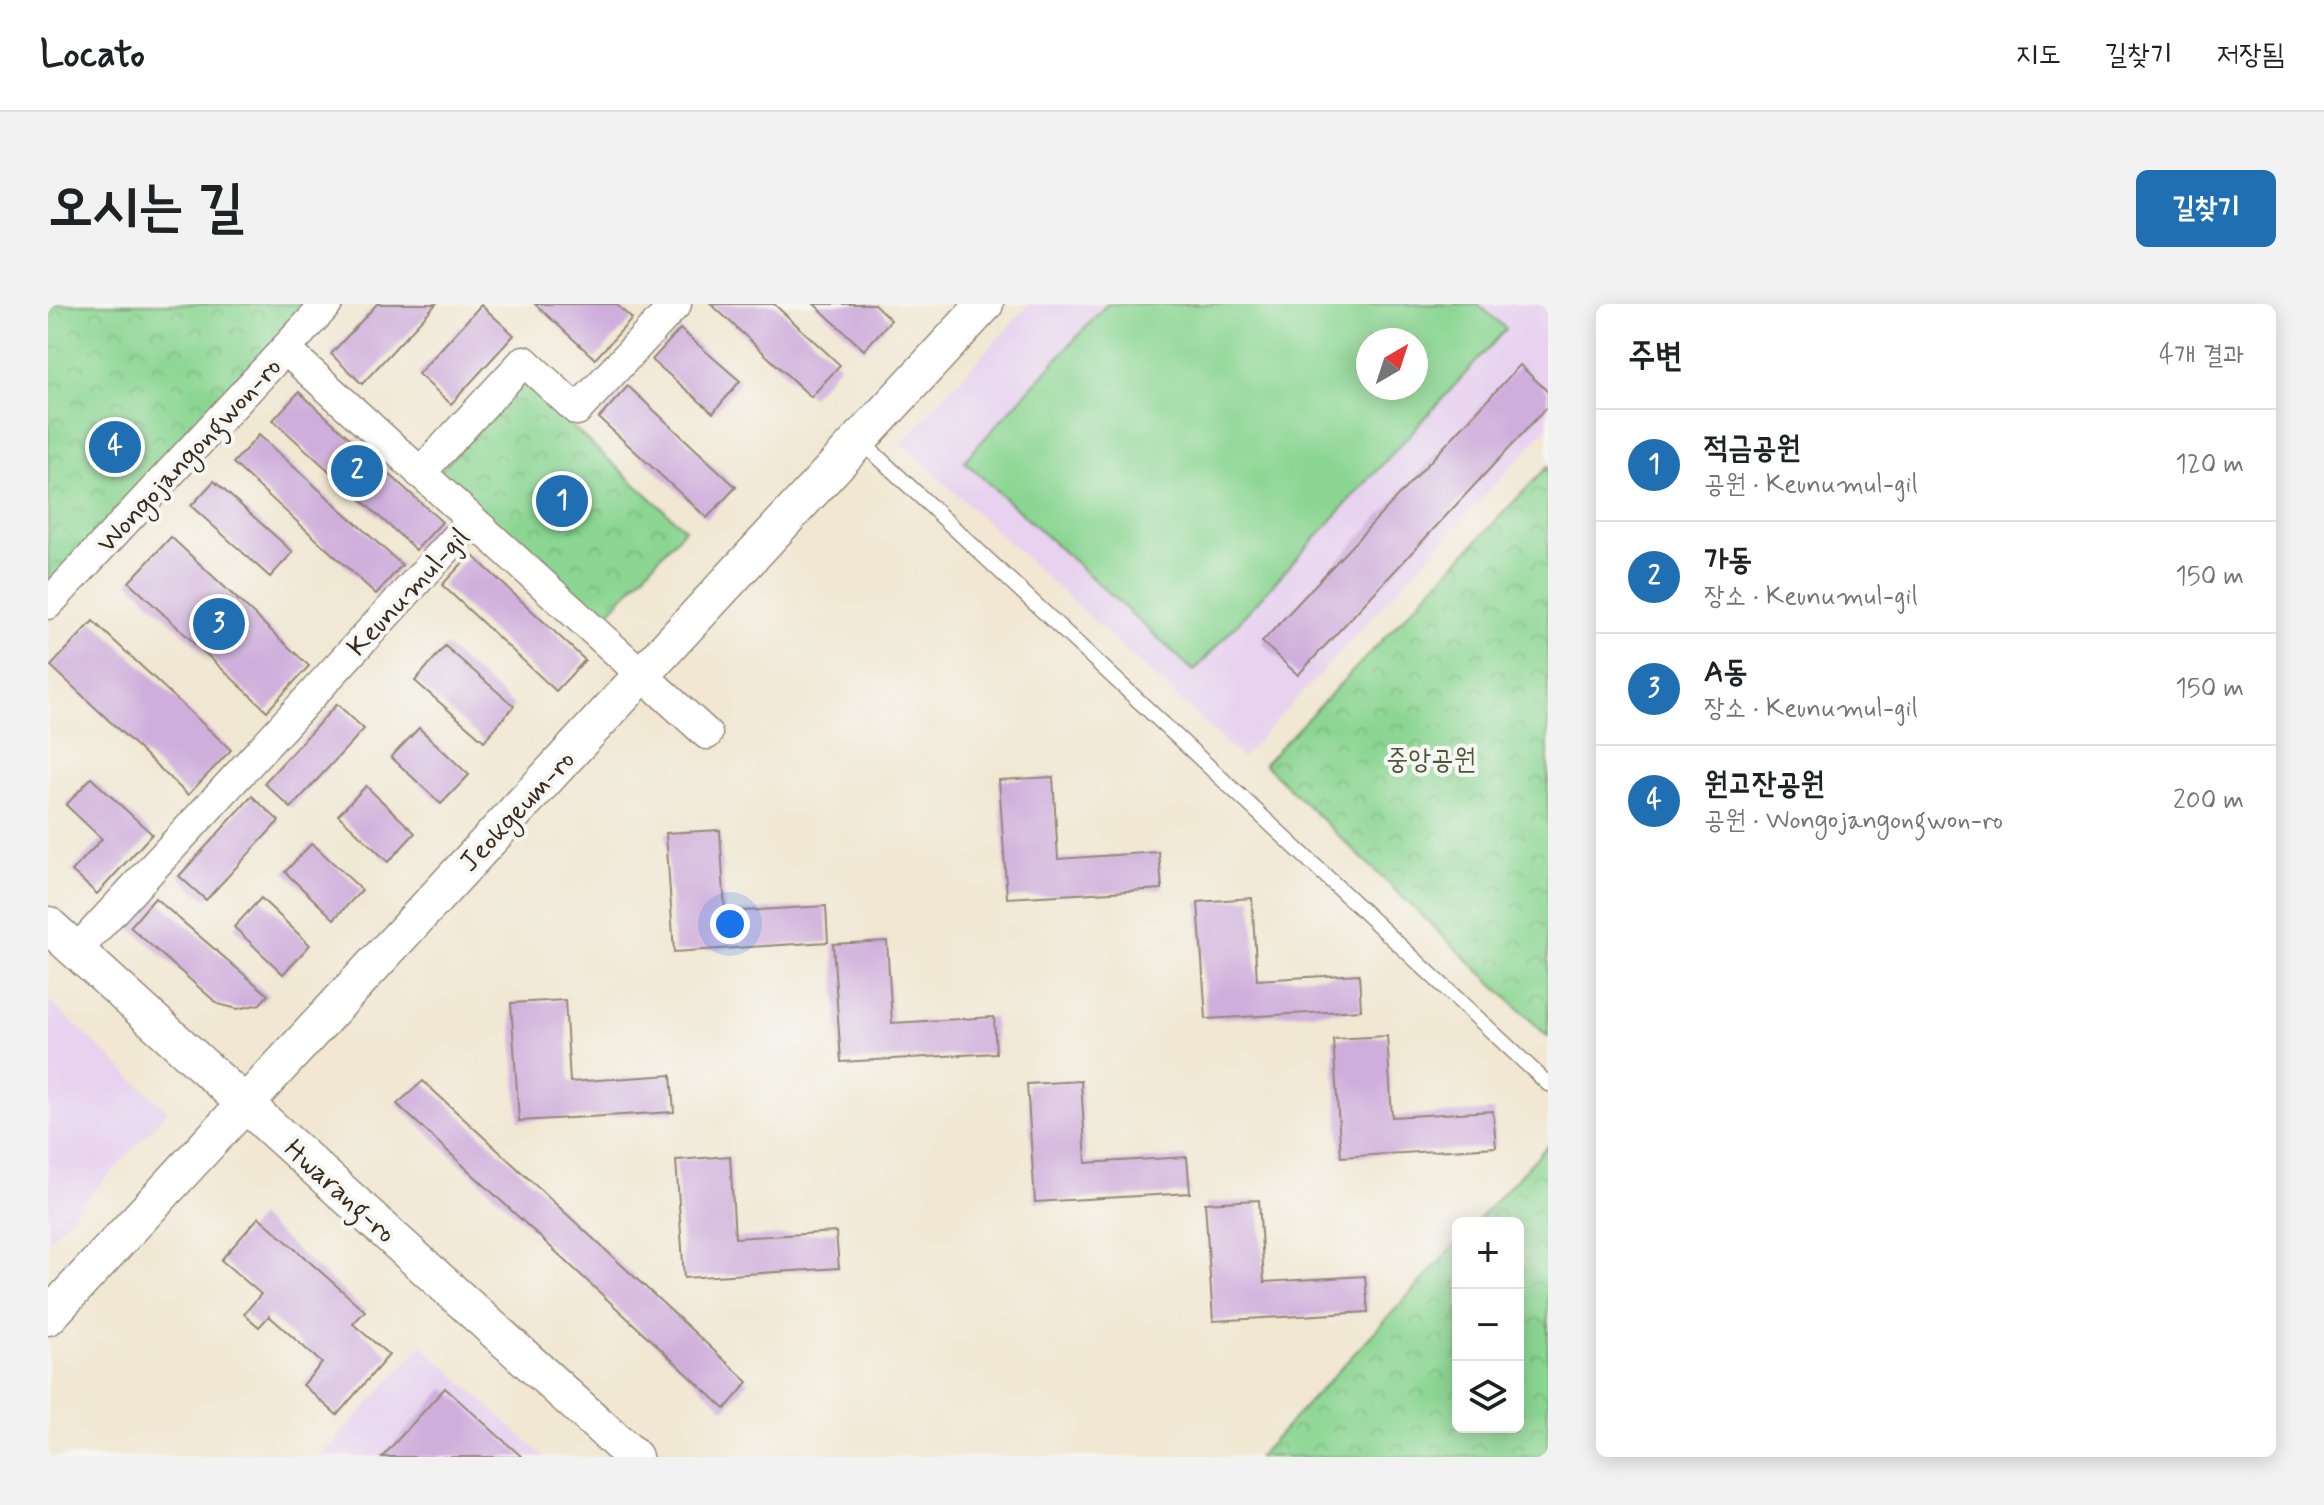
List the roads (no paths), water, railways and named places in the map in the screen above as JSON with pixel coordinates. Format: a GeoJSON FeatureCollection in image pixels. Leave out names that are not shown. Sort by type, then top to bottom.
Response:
{"type":"FeatureCollection","features":[{"type":"Feature","properties":{"kind":"street","name":"Wongojangongwon-ro"},"geometry":{"type":"LineString","coordinates":[[48,604],[327,304]]}},
{"type":"Feature","properties":{"kind":"street"},"geometry":{"type":"LineString","coordinates":[[420,473],[524,361],[577,410],[676,304]]}},
{"type":"Feature","properties":{"kind":"street","name":"Jeokgeum-ro"},"geometry":{"type":"LineString","coordinates":[[48,1317],[985,304]]}},
{"type":"Feature","properties":{"kind":"street","name":"Keunumul-gil"},"geometry":{"type":"LineString","coordinates":[[76,951],[472,521],[285,349]]}},
{"type":"Feature","properties":{"kind":"street"},"geometry":{"type":"LineString","coordinates":[[472,521],[707,734]]}},
{"type":"Feature","properties":{"kind":"street","name":"Hwarang-ro"},"geometry":{"type":"LineString","coordinates":[[48,925],[634,1457]]}},
{"type":"Feature","properties":{"kind":"lane"},"geometry":{"type":"LineString","coordinates":[[860,440],[1548,1084]]}},
{"type":"Feature","properties":{"kind":"place","name":"원고잔공원"},"geometry":{"type":"Point","coordinates":[115,447]}},
{"type":"Feature","properties":{"kind":"place","name":"가동"},"geometry":{"type":"Point","coordinates":[357,471]}},
{"type":"Feature","properties":{"kind":"place","name":"적금공원"},"geometry":{"type":"Point","coordinates":[562,501]}},
{"type":"Feature","properties":{"kind":"place","name":"A동"},"geometry":{"type":"Point","coordinates":[219,624]}},
{"type":"Feature","properties":{"kind":"park label","name":"중앙공원"},"geometry":{"type":"Point","coordinates":[1431,758]}}]}
